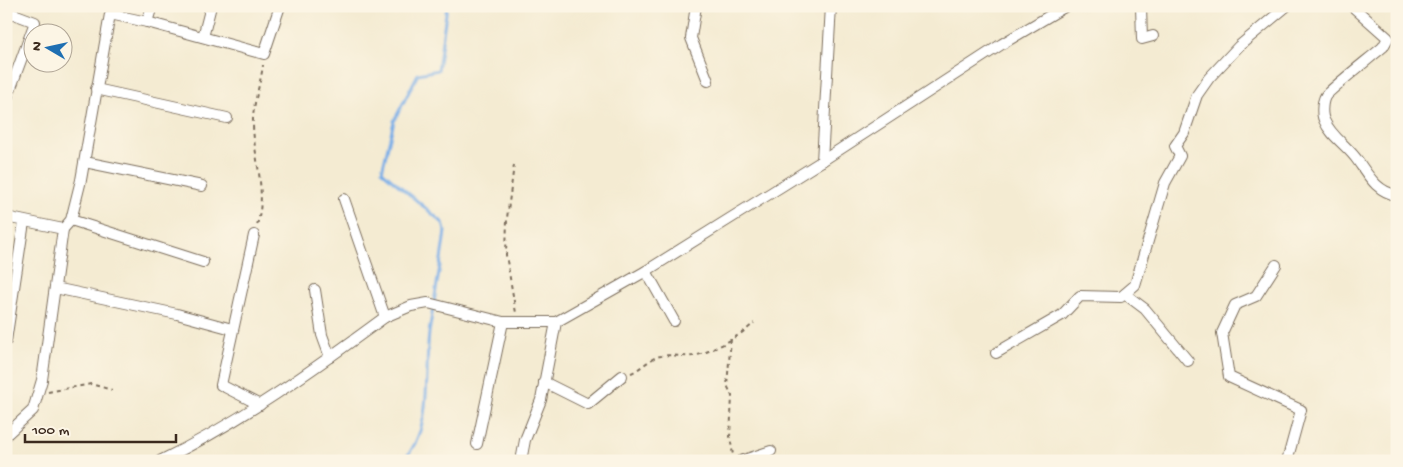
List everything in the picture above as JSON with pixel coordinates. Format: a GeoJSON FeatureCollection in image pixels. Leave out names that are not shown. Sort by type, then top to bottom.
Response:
{"type":"FeatureCollection","features":[{"type":"Feature","properties":{"kind":"street"},"geometry":{"type":"LineString","coordinates":[[147,22],[152,6]]}},
{"type":"Feature","properties":{"kind":"street"},"geometry":{"type":"LineString","coordinates":[[203,37],[212,6]]}},
{"type":"Feature","properties":{"kind":"street"},"geometry":{"type":"LineString","coordinates":[[6,435],[34,410],[38,394],[63,229],[71,220],[85,162],[110,14],[147,22],[264,54],[280,6]]}},
{"type":"Feature","properties":{"kind":"street"},"geometry":{"type":"LineString","coordinates":[[696,6],[691,38],[708,80]]}},
{"type":"Feature","properties":{"kind":"street"},"geometry":{"type":"LineString","coordinates":[[822,161],[831,6]]}},
{"type":"Feature","properties":{"kind":"street"},"geometry":{"type":"LineString","coordinates":[[160,461],[195,444],[260,405],[385,317],[410,306],[428,303],[503,322],[556,322],[646,271],[822,161],[1002,44],[1066,6]]}},
{"type":"Feature","properties":{"kind":"street"},"geometry":{"type":"LineString","coordinates":[[1141,6],[1142,39],[1154,36]]}},
{"type":"Feature","properties":{"kind":"street"},"geometry":{"type":"LineString","coordinates":[[996,353],[1062,316],[1080,296],[1121,297],[1135,285],[1165,183],[1180,156],[1175,146],[1184,134],[1198,95],[1209,78],[1239,46],[1287,6]]}},
{"type":"Feature","properties":{"kind":"street"},"geometry":{"type":"LineString","coordinates":[[1352,6],[1388,38],[1383,47],[1326,95],[1322,111],[1324,120],[1338,142],[1357,160],[1377,186],[1390,194],[1397,194]]}},
{"type":"Feature","properties":{"kind":"street"},"geometry":{"type":"LineString","coordinates":[[6,11],[35,22],[6,101]]}},
{"type":"Feature","properties":{"kind":"street"},"geometry":{"type":"LineString","coordinates":[[96,89],[227,118]]}},
{"type":"Feature","properties":{"kind":"street"},"geometry":{"type":"LineString","coordinates":[[85,162],[202,186]]}},
{"type":"Feature","properties":{"kind":"street"},"geometry":{"type":"LineString","coordinates":[[344,199],[385,317]]}},
{"type":"Feature","properties":{"kind":"street"},"geometry":{"type":"LineString","coordinates":[[6,217],[63,229]]}},
{"type":"Feature","properties":{"kind":"street"},"geometry":{"type":"LineString","coordinates":[[71,220],[203,262]]}},
{"type":"Feature","properties":{"kind":"street"},"geometry":{"type":"LineString","coordinates":[[6,342],[24,222]]}},
{"type":"Feature","properties":{"kind":"street"},"geometry":{"type":"LineString","coordinates":[[254,234],[221,384],[260,405]]}},
{"type":"Feature","properties":{"kind":"street"},"geometry":{"type":"LineString","coordinates":[[1276,265],[1256,296],[1235,305],[1222,333],[1229,377],[1301,410],[1287,461]]}},
{"type":"Feature","properties":{"kind":"street"},"geometry":{"type":"LineString","coordinates":[[646,271],[674,321]]}},
{"type":"Feature","properties":{"kind":"street"},"geometry":{"type":"LineString","coordinates":[[55,288],[177,314],[232,329]]}},
{"type":"Feature","properties":{"kind":"street"},"geometry":{"type":"LineString","coordinates":[[315,290],[322,335],[330,357]]}},
{"type":"Feature","properties":{"kind":"street"},"geometry":{"type":"LineString","coordinates":[[1125,294],[1145,309],[1188,361]]}},
{"type":"Feature","properties":{"kind":"street"},"geometry":{"type":"LineString","coordinates":[[477,444],[503,322]]}},
{"type":"Feature","properties":{"kind":"street"},"geometry":{"type":"LineString","coordinates":[[521,461],[526,440],[541,400],[556,322]]}},
{"type":"Feature","properties":{"kind":"street"},"geometry":{"type":"LineString","coordinates":[[544,382],[588,404],[622,376]]}},
{"type":"Feature","properties":{"kind":"street"},"geometry":{"type":"LineString","coordinates":[[741,461],[771,450]]}},
{"type":"Feature","properties":{"kind":"path"},"geometry":{"type":"LineString","coordinates":[[254,234],[261,213],[261,174],[255,148],[253,116],[264,54]]}},
{"type":"Feature","properties":{"kind":"path"},"geometry":{"type":"LineString","coordinates":[[514,164],[507,218],[506,255],[518,322]]}},
{"type":"Feature","properties":{"kind":"path"},"geometry":{"type":"LineString","coordinates":[[622,376],[636,371],[660,356],[693,356],[709,351],[742,335],[754,323]]}},
{"type":"Feature","properties":{"kind":"path"},"geometry":{"type":"LineString","coordinates":[[731,339],[728,385],[732,396],[730,437],[734,461]]}},
{"type":"Feature","properties":{"kind":"path"},"geometry":{"type":"LineString","coordinates":[[38,394],[91,384],[112,390]]}},
{"type":"Feature","properties":{"kind":"waterway"},"geometry":{"type":"LineString","coordinates":[[403,461],[413,448],[424,417],[429,333],[445,231],[443,223],[382,171],[394,121],[418,74],[438,70],[447,6]]}}]}
